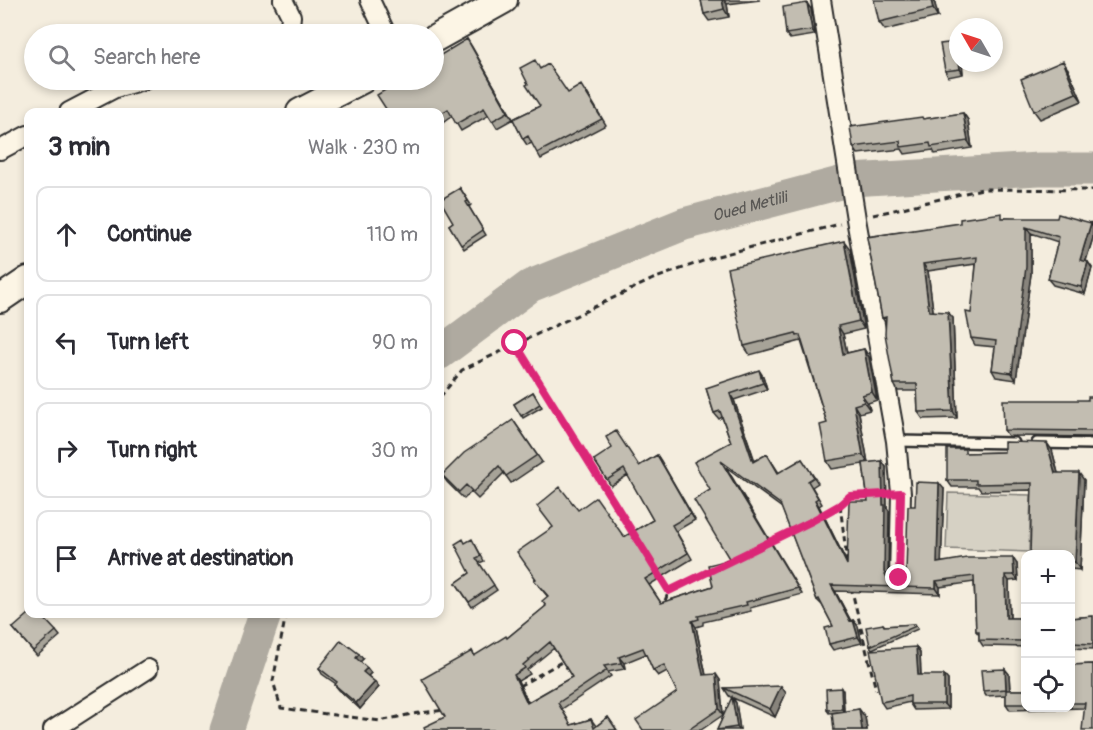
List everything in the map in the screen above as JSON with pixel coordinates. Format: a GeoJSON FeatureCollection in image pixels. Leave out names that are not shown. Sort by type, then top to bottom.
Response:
{"type":"FeatureCollection","features":[{"type":"Feature","properties":{"kind":"street"},"geometry":{"type":"LineString","coordinates":[[283,0],[291,16],[290,24]]}},
{"type":"Feature","properties":{"kind":"street"},"geometry":{"type":"LineString","coordinates":[[370,0],[381,24]]}},
{"type":"Feature","properties":{"kind":"street"},"geometry":{"type":"LineString","coordinates":[[444,33],[504,0]]}},
{"type":"Feature","properties":{"kind":"street"},"geometry":{"type":"LineString","coordinates":[[821,0],[856,219],[896,441],[901,493],[899,578]]}},
{"type":"Feature","properties":{"kind":"street"},"geometry":{"type":"LineString","coordinates":[[77,108],[111,90]]}},
{"type":"Feature","properties":{"kind":"street"},"geometry":{"type":"LineString","coordinates":[[308,108],[343,90]]}},
{"type":"Feature","properties":{"kind":"street"},"geometry":{"type":"LineString","coordinates":[[0,150],[24,137]]}},
{"type":"Feature","properties":{"kind":"street"},"geometry":{"type":"LineString","coordinates":[[0,299],[24,283]]}},
{"type":"Feature","properties":{"kind":"street"},"geometry":{"type":"LineString","coordinates":[[53,730],[148,669]]}},
{"type":"Feature","properties":{"kind":"lane"},"geometry":{"type":"LineString","coordinates":[[896,441],[1093,444]]}},
{"type":"Feature","properties":{"kind":"path"},"geometry":{"type":"LineString","coordinates":[[444,392],[462,370],[515,343],[653,279],[714,257],[856,219],[982,189],[1093,190]]}},
{"type":"Feature","properties":{"kind":"path"},"geometry":{"type":"LineString","coordinates":[[515,343],[638,542]]}},
{"type":"Feature","properties":{"kind":"path"},"geometry":{"type":"LineString","coordinates":[[820,516],[840,505],[850,496],[901,493]]}},
{"type":"Feature","properties":{"kind":"path"},"geometry":{"type":"LineString","coordinates":[[840,505],[849,570]]}},
{"type":"Feature","properties":{"kind":"path"},"geometry":{"type":"LineString","coordinates":[[759,547],[800,527]]}},
{"type":"Feature","properties":{"kind":"path"},"geometry":{"type":"LineString","coordinates":[[655,608],[666,602],[669,591],[719,567]]}},
{"type":"Feature","properties":{"kind":"path"},"geometry":{"type":"LineString","coordinates":[[656,572],[669,591]]}},
{"type":"Feature","properties":{"kind":"path"},"geometry":{"type":"LineString","coordinates":[[850,580],[876,690]]}},
{"type":"Feature","properties":{"kind":"path"},"geometry":{"type":"LineString","coordinates":[[285,618],[273,681],[281,708],[380,721],[450,709]]}},
{"type":"Feature","properties":{"kind":"path"},"geometry":{"type":"LineString","coordinates":[[509,691],[572,656]]}},
{"type":"Feature","properties":{"kind":"shaded area"},"geometry":{"type":"Polygon","coordinates":[[[948,493],[1031,495],[1029,550],[1021,552],[946,549],[948,493]]]}},
{"type":"Feature","properties":{"kind":"building"},"geometry":{"type":"Polygon","coordinates":[[[701,0],[722,0],[724,9],[704,14],[701,0]]]}},
{"type":"Feature","properties":{"kind":"building"},"geometry":{"type":"Polygon","coordinates":[[[874,0],[931,0],[933,9],[879,22],[874,0]]]}},
{"type":"Feature","properties":{"kind":"building"},"geometry":{"type":"Polygon","coordinates":[[[807,3],[812,30],[786,34],[783,7],[807,3]]]}},
{"type":"Feature","properties":{"kind":"building"},"geometry":{"type":"Polygon","coordinates":[[[467,39],[508,112],[492,121],[484,108],[456,124],[448,109],[444,112],[444,108],[385,108],[377,95],[385,90],[444,90],[444,53],[467,39]]]}},
{"type":"Feature","properties":{"kind":"building"},"geometry":{"type":"Polygon","coordinates":[[[949,43],[949,70],[945,71],[940,44],[949,43]]]}},
{"type":"Feature","properties":{"kind":"building"},"geometry":{"type":"Polygon","coordinates":[[[535,60],[540,69],[548,64],[568,93],[581,85],[602,119],[537,153],[528,136],[523,139],[513,119],[540,106],[526,85],[528,84],[520,68],[535,60]]]}},
{"type":"Feature","properties":{"kind":"building"},"geometry":{"type":"Polygon","coordinates":[[[1063,61],[1076,93],[1034,111],[1021,79],[1063,61]]]}},
{"type":"Feature","properties":{"kind":"building"},"geometry":{"type":"Polygon","coordinates":[[[963,113],[968,141],[931,147],[930,143],[901,147],[900,141],[853,147],[850,127],[963,113]]]}},
{"type":"Feature","properties":{"kind":"building"},"geometry":{"type":"Polygon","coordinates":[[[460,188],[483,230],[461,245],[449,225],[453,222],[444,207],[444,198],[460,188]]]}},
{"type":"Feature","properties":{"kind":"building"},"geometry":{"type":"Polygon","coordinates":[[[1002,213],[1002,218],[1057,218],[1058,214],[1091,223],[1080,260],[1088,262],[1081,287],[1048,279],[1059,237],[1026,227],[1026,267],[1012,373],[992,370],[996,341],[971,338],[966,312],[971,313],[977,257],[923,264],[929,311],[948,312],[953,411],[918,412],[917,384],[894,384],[885,334],[886,317],[882,318],[867,237],[960,223],[960,219],[1002,213]]]}},
{"type":"Feature","properties":{"kind":"building"},"geometry":{"type":"Polygon","coordinates":[[[844,241],[859,321],[838,326],[843,354],[864,349],[872,392],[862,395],[864,402],[854,405],[863,455],[827,461],[820,425],[827,423],[800,335],[797,336],[796,333],[744,346],[727,268],[844,241]]]}},
{"type":"Feature","properties":{"kind":"building"},"geometry":{"type":"Polygon","coordinates":[[[759,370],[763,383],[730,394],[753,462],[767,454],[778,473],[802,459],[814,477],[808,481],[818,498],[815,500],[847,565],[849,501],[868,501],[863,463],[882,461],[883,505],[885,505],[884,572],[889,581],[900,582],[906,573],[908,506],[915,506],[916,482],[939,483],[937,563],[967,558],[1013,558],[1014,575],[1005,575],[1006,618],[1021,618],[1021,641],[979,640],[979,631],[976,631],[974,576],[936,581],[936,588],[831,585],[850,621],[853,620],[858,637],[829,644],[825,628],[833,626],[819,599],[817,600],[780,504],[721,461],[798,588],[746,602],[747,605],[698,616],[699,619],[692,621],[703,675],[716,674],[719,709],[688,730],[643,730],[636,720],[677,692],[664,665],[653,670],[643,648],[619,657],[621,663],[604,666],[607,670],[558,703],[571,725],[591,719],[594,728],[608,717],[615,730],[425,730],[424,727],[445,717],[422,679],[472,651],[474,656],[506,636],[507,638],[546,606],[542,601],[548,596],[534,580],[536,579],[517,552],[553,527],[537,506],[560,487],[578,510],[596,497],[624,537],[653,520],[624,469],[607,480],[594,460],[612,448],[606,437],[616,431],[639,466],[657,455],[691,514],[672,525],[688,553],[645,579],[661,603],[713,586],[708,565],[730,560],[694,500],[710,490],[694,462],[731,442],[720,411],[714,413],[706,388],[759,370]],[[550,642],[523,665],[525,668],[514,675],[527,703],[572,677],[550,642]]]}},
{"type":"Feature","properties":{"kind":"building"},"geometry":{"type":"Polygon","coordinates":[[[533,392],[540,404],[521,416],[514,404],[533,392]]]}},
{"type":"Feature","properties":{"kind":"building"},"geometry":{"type":"Polygon","coordinates":[[[1088,397],[1093,397],[1093,431],[1004,430],[1003,400],[1088,400],[1088,397]]]}},
{"type":"Feature","properties":{"kind":"building"},"geometry":{"type":"Polygon","coordinates":[[[513,420],[537,455],[506,476],[499,466],[473,492],[466,485],[459,492],[444,477],[444,473],[464,453],[513,420]]]}},
{"type":"Feature","properties":{"kind":"building"},"geometry":{"type":"Polygon","coordinates":[[[1004,442],[1047,443],[1055,473],[1079,473],[1075,562],[1075,550],[1030,550],[1032,483],[976,484],[976,480],[947,480],[947,449],[965,449],[965,453],[1004,452],[1004,442]]]}},
{"type":"Feature","properties":{"kind":"building"},"geometry":{"type":"Polygon","coordinates":[[[463,539],[465,543],[472,539],[481,556],[476,558],[494,585],[469,602],[456,583],[470,573],[455,544],[463,539]]]}},
{"type":"Feature","properties":{"kind":"building"},"geometry":{"type":"Polygon","coordinates":[[[1093,616],[1093,644],[1075,643],[1075,618],[1093,616]]]}},
{"type":"Feature","properties":{"kind":"building"},"geometry":{"type":"Polygon","coordinates":[[[24,618],[44,618],[56,631],[33,651],[13,628],[24,618]]]}},
{"type":"Feature","properties":{"kind":"building"},"geometry":{"type":"Polygon","coordinates":[[[883,624],[884,626],[915,624],[916,626],[870,646],[866,627],[883,624]]]}},
{"type":"Feature","properties":{"kind":"building"},"geometry":{"type":"Polygon","coordinates":[[[341,640],[359,654],[356,658],[367,668],[363,672],[375,682],[356,703],[335,685],[337,682],[319,668],[341,640]]]}},
{"type":"Feature","properties":{"kind":"building"},"geometry":{"type":"Polygon","coordinates":[[[916,647],[918,675],[944,675],[944,704],[910,704],[910,696],[881,702],[870,650],[916,647]]]}},
{"type":"Feature","properties":{"kind":"building"},"geometry":{"type":"Polygon","coordinates":[[[1093,664],[1093,730],[1082,730],[1085,703],[1075,703],[1075,665],[1093,664]]]}},
{"type":"Feature","properties":{"kind":"building"},"geometry":{"type":"Polygon","coordinates":[[[1005,669],[1006,689],[983,691],[981,670],[1005,669]]]}},
{"type":"Feature","properties":{"kind":"building"},"geometry":{"type":"Polygon","coordinates":[[[781,686],[770,709],[724,688],[781,686]]]}},
{"type":"Feature","properties":{"kind":"building"},"geometry":{"type":"Polygon","coordinates":[[[841,688],[842,709],[827,710],[826,689],[841,688]]]}},
{"type":"Feature","properties":{"kind":"building"},"geometry":{"type":"Polygon","coordinates":[[[1006,690],[1021,690],[1021,704],[1006,704],[1006,690]]]}},
{"type":"Feature","properties":{"kind":"building"},"geometry":{"type":"Polygon","coordinates":[[[732,697],[737,727],[717,730],[732,697]]]}},
{"type":"Feature","properties":{"kind":"building"},"geometry":{"type":"Polygon","coordinates":[[[859,709],[862,730],[834,730],[832,713],[859,709]]]}},
{"type":"Feature","properties":{"kind":"waterway","name":"Oued Metlili"},"geometry":{"type":"LineString","coordinates":[[444,350],[530,286],[684,224],[851,180],[1039,169],[1093,169]]}},
{"type":"Feature","properties":{"kind":"waterway","name":"Oued Metlili"},"geometry":{"type":"LineString","coordinates":[[226,730],[264,618]]}},
{"type":"Feature","properties":{"kind":"route"},"geometry":{"type":"LineString","coordinates":[[515,343],[669,591],[810,522],[840,505],[850,496],[901,493],[899,578]]}}]}
